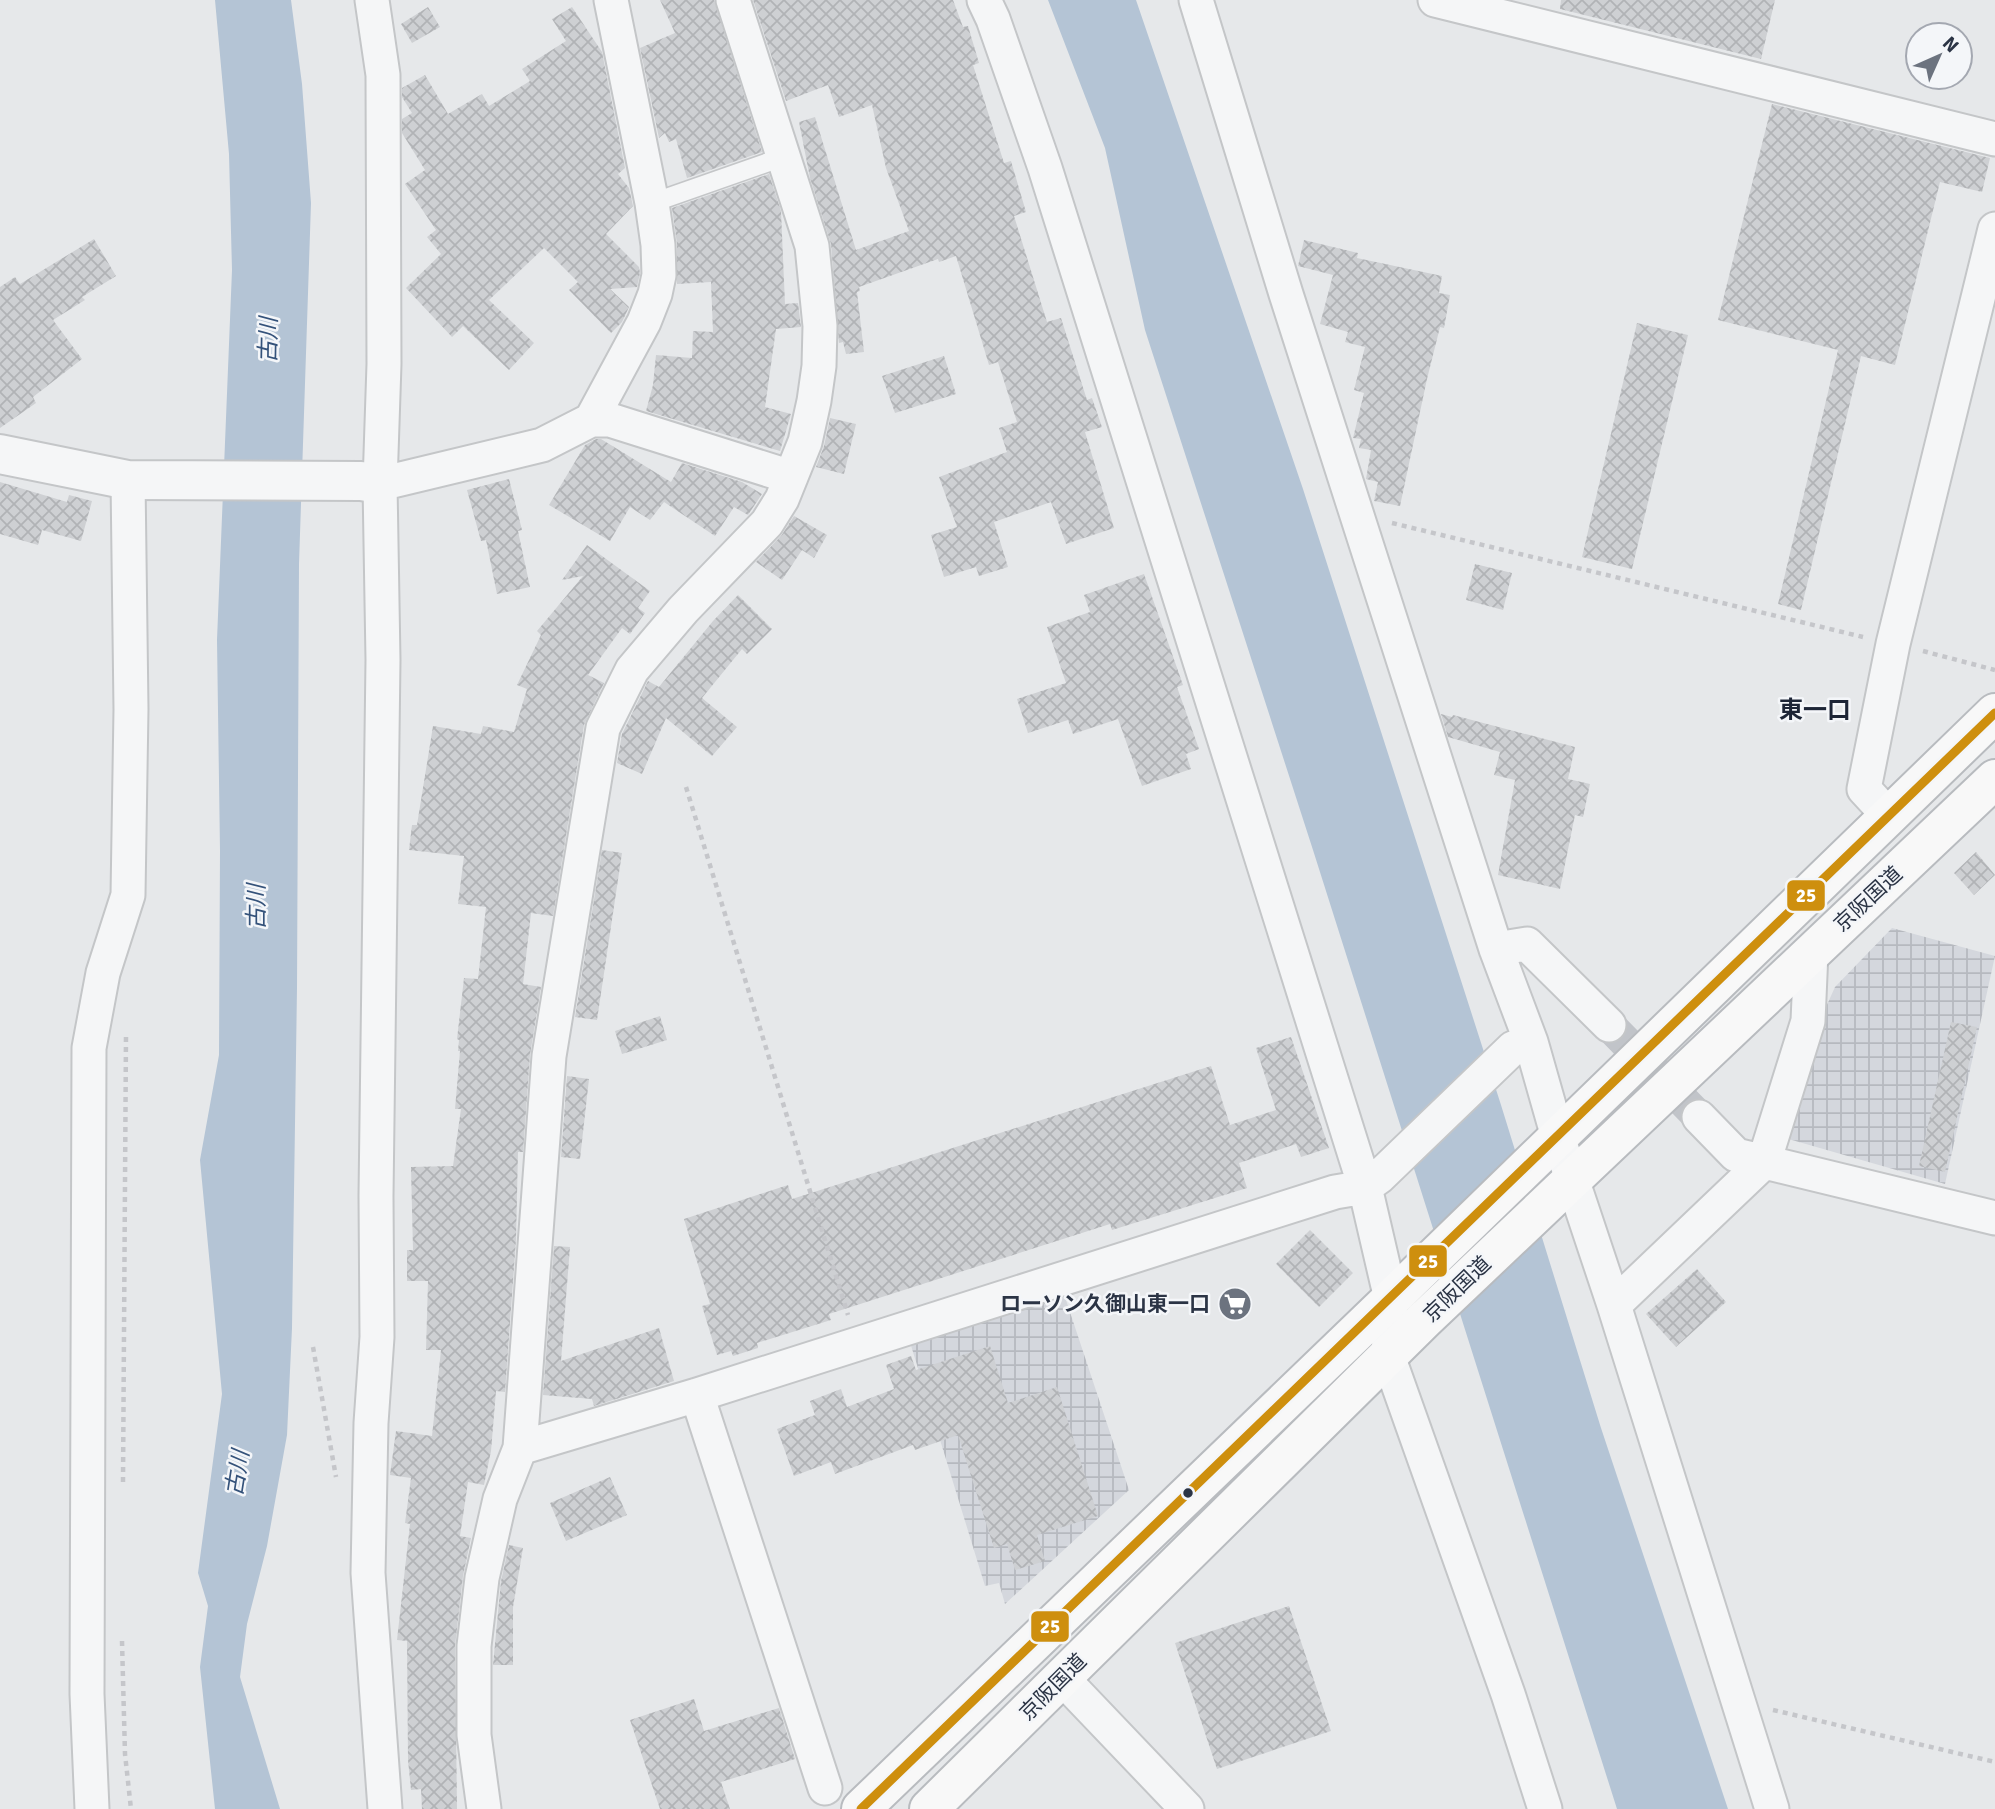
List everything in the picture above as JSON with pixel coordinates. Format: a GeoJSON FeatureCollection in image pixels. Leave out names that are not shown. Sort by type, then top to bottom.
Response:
{"type":"FeatureCollection","features":[{"type":"Feature","properties":{"kind":"highway","name":"京阪国道"},"geometry":{"type":"LineString","coordinates":[[861,1809],[1995,713]]}},
{"type":"Feature","properties":{"kind":"highway","name":"京阪国道"},"geometry":{"type":"LineString","coordinates":[[929,1809],[1424,1320],[1995,779]]}},
{"type":"Feature","properties":{"kind":"street"},"geometry":{"type":"LineString","coordinates":[[372,0],[383,75],[384,364],[370,483],[383,660],[376,1196],[377,1338],[371,1423],[368,1573],[386,1809]]}},
{"type":"Feature","properties":{"kind":"street"},"geometry":{"type":"LineString","coordinates":[[591,420],[644,322],[659,275],[652,203],[611,0]]}},
{"type":"Feature","properties":{"kind":"street"},"geometry":{"type":"LineString","coordinates":[[484,1809],[474,1735],[474,1646],[482,1578],[500,1499],[520,1448],[549,1056],[603,728],[632,670],[683,610],[766,523],[782,499],[805,442],[819,366],[820,326],[811,246],[733,0]]}},
{"type":"Feature","properties":{"kind":"street"},"geometry":{"type":"LineString","coordinates":[[984,0],[1045,168],[1371,1182],[1400,1290],[1388,1356],[1508,1694],[1545,1809]]}},
{"type":"Feature","properties":{"kind":"street"},"geometry":{"type":"LineString","coordinates":[[1196,0],[1286,294],[1496,949],[1565,1186],[1615,1305],[1772,1809]]}},
{"type":"Feature","properties":{"kind":"street"},"geometry":{"type":"LineString","coordinates":[[1435,0],[1995,139]]}},
{"type":"Feature","properties":{"kind":"street"},"geometry":{"type":"LineString","coordinates":[[1888,815],[1864,789],[1893,644],[1995,229]]}},
{"type":"Feature","properties":{"kind":"street"},"geometry":{"type":"LineString","coordinates":[[0,454],[137,479],[370,483],[542,445],[591,420],[610,421],[791,477]]}},
{"type":"Feature","properties":{"kind":"street"},"geometry":{"type":"LineString","coordinates":[[92,1809],[87,1694],[89,1048],[103,972],[128,894],[137,479]]}},
{"type":"Feature","properties":{"kind":"street"},"geometry":{"type":"LineString","coordinates":[[1496,949],[1527,944],[1609,1025]]}},
{"type":"Feature","properties":{"kind":"street"},"geometry":{"type":"LineString","coordinates":[[1615,1305],[1764,1162],[1808,1021],[1811,952]]}},
{"type":"Feature","properties":{"kind":"street"},"geometry":{"type":"LineString","coordinates":[[520,1448],[697,1395],[856,1342],[1371,1182],[1522,1045]]}},
{"type":"Feature","properties":{"kind":"street"},"geometry":{"type":"LineString","coordinates":[[1699,1117],[1736,1155],[1995,1218]]}},
{"type":"Feature","properties":{"kind":"street"},"geometry":{"type":"LineString","coordinates":[[697,1395],[824,1788]]}},
{"type":"Feature","properties":{"kind":"street"},"geometry":{"type":"LineString","coordinates":[[1062,1678],[1187,1809]]}},
{"type":"Feature","properties":{"kind":"lane"},"geometry":{"type":"LineString","coordinates":[[652,203],[783,157]]}},
{"type":"Feature","properties":{"kind":"path"},"geometry":{"type":"LineString","coordinates":[[1357,514],[1995,670]]}},
{"type":"Feature","properties":{"kind":"path"},"geometry":{"type":"LineString","coordinates":[[686,787],[856,1342]]}},
{"type":"Feature","properties":{"kind":"path"},"geometry":{"type":"LineString","coordinates":[[122,1486],[126,1034]]}},
{"type":"Feature","properties":{"kind":"path"},"geometry":{"type":"LineString","coordinates":[[313,1347],[337,1480]]}},
{"type":"Feature","properties":{"kind":"path"},"geometry":{"type":"LineString","coordinates":[[122,1635],[125,1754],[131,1809]]}},
{"type":"Feature","properties":{"kind":"path"},"geometry":{"type":"LineString","coordinates":[[1738,1702],[1995,1762]]}},
{"type":"Feature","properties":{"kind":"shaded area"},"geometry":{"type":"Polygon","coordinates":[[[1892,928],[1995,956],[1945,1184],[1785,1138],[1821,1018],[1835,987],[1892,928]]]}},
{"type":"Feature","properties":{"kind":"shaded area"},"geometry":{"type":"Polygon","coordinates":[[[1063,1291],[1129,1490],[1005,1604],[999,1583],[985,1586],[909,1339],[1063,1291]]]}},
{"type":"Feature","properties":{"kind":"water","name":"古川"},"geometry":{"type":"Polygon","coordinates":[[[215,0],[291,0],[302,84],[311,203],[299,564],[297,988],[292,1328],[287,1435],[267,1546],[247,1624],[240,1677],[280,1809],[215,1809],[200,1667],[208,1606],[198,1573],[222,1394],[200,1160],[219,1055],[217,640],[232,270],[229,154],[215,0]]]}},
{"type":"Feature","properties":{"kind":"water"},"geometry":{"type":"Polygon","coordinates":[[[1048,0],[1136,0],[1303,489],[1501,1105],[1601,1428],[1728,1809],[1617,1809],[1145,330],[1105,148],[1048,0]]]}},
{"type":"Feature","properties":{"kind":"building"},"geometry":{"type":"Polygon","coordinates":[[[660,0],[714,0],[762,152],[687,178],[676,139],[669,142],[665,133],[659,138],[640,48],[675,33],[660,0]]]}},
{"type":"Feature","properties":{"kind":"building"},"geometry":{"type":"Polygon","coordinates":[[[753,0],[953,0],[963,27],[968,26],[979,63],[973,65],[1004,163],[1011,161],[1026,212],[1014,216],[1047,322],[1061,318],[1087,400],[1092,398],[1102,427],[1085,432],[1114,528],[1066,544],[1051,502],[994,522],[1008,567],[979,576],[976,567],[944,577],[931,535],[957,527],[939,477],[1007,452],[999,428],[1017,422],[998,362],[989,365],[956,256],[939,262],[938,259],[859,287],[860,291],[857,292],[864,352],[846,354],[843,342],[839,343],[831,244],[810,178],[799,122],[815,117],[856,250],[909,231],[886,168],[872,105],[839,117],[828,85],[786,101],[753,0]]]}},
{"type":"Feature","properties":{"kind":"building"},"geometry":{"type":"Polygon","coordinates":[[[1561,0],[1775,0],[1761,59],[1560,9],[1561,0]]]}},
{"type":"Feature","properties":{"kind":"building"},"geometry":{"type":"Polygon","coordinates":[[[428,7],[440,27],[412,43],[401,24],[428,7]]]}},
{"type":"Feature","properties":{"kind":"building"},"geometry":{"type":"Polygon","coordinates":[[[572,7],[602,52],[625,168],[618,174],[629,188],[633,206],[606,234],[639,267],[640,273],[637,287],[610,289],[629,307],[622,322],[611,333],[569,290],[578,282],[544,248],[489,300],[534,343],[509,370],[463,326],[452,337],[406,288],[441,254],[427,237],[436,230],[405,184],[425,170],[402,133],[402,119],[412,113],[402,97],[402,88],[425,75],[448,114],[482,94],[489,106],[530,81],[522,69],[566,41],[552,19],[572,7]]]}},
{"type":"Feature","properties":{"kind":"building"},"geometry":{"type":"Polygon","coordinates":[[[1772,104],[1990,158],[1982,192],[1940,182],[1895,365],[1861,356],[1801,610],[1778,604],[1838,350],[1718,320],[1772,104]]]}},
{"type":"Feature","properties":{"kind":"building"},"geometry":{"type":"Polygon","coordinates":[[[769,174],[781,211],[785,304],[798,303],[801,327],[776,329],[765,407],[791,414],[780,451],[646,411],[653,385],[656,355],[692,358],[693,331],[713,332],[711,282],[677,284],[677,244],[672,208],[769,174]]]}},
{"type":"Feature","properties":{"kind":"building"},"geometry":{"type":"Polygon","coordinates":[[[94,239],[116,276],[82,297],[85,300],[53,320],[82,359],[33,397],[36,403],[0,428],[0,287],[15,277],[20,284],[94,239]]]}},
{"type":"Feature","properties":{"kind":"building"},"geometry":{"type":"Polygon","coordinates":[[[1304,240],[1358,253],[1357,258],[1442,276],[1439,293],[1450,295],[1444,328],[1440,327],[1427,379],[1400,506],[1374,501],[1378,482],[1366,479],[1371,450],[1359,448],[1361,439],[1353,438],[1364,393],[1354,390],[1365,347],[1345,342],[1348,332],[1320,324],[1333,275],[1298,266],[1304,240]]]}},
{"type":"Feature","properties":{"kind":"building"},"geometry":{"type":"Polygon","coordinates":[[[1637,323],[1688,335],[1632,569],[1582,557],[1637,323]]]}},
{"type":"Feature","properties":{"kind":"building"},"geometry":{"type":"Polygon","coordinates":[[[944,356],[956,394],[895,413],[882,376],[944,356]]]}},
{"type":"Feature","properties":{"kind":"building"},"geometry":{"type":"Polygon","coordinates":[[[830,418],[856,424],[844,474],[816,467],[830,418]]]}},
{"type":"Feature","properties":{"kind":"building"},"geometry":{"type":"Polygon","coordinates":[[[601,439],[671,482],[682,463],[742,482],[762,494],[748,515],[734,507],[715,536],[664,502],[650,520],[630,507],[610,541],[549,505],[585,445],[601,439]]]}},
{"type":"Feature","properties":{"kind":"building"},"geometry":{"type":"Polygon","coordinates":[[[509,479],[522,530],[518,531],[530,587],[497,594],[486,540],[481,541],[467,490],[509,479]]]}},
{"type":"Feature","properties":{"kind":"building"},"geometry":{"type":"Polygon","coordinates":[[[0,482],[67,502],[69,495],[92,501],[81,541],[42,530],[38,545],[0,534],[0,482]]]}},
{"type":"Feature","properties":{"kind":"building"},"geometry":{"type":"Polygon","coordinates":[[[794,516],[827,535],[814,558],[802,550],[782,580],[756,562],[781,536],[794,516]]]}},
{"type":"Feature","properties":{"kind":"building"},"geometry":{"type":"Polygon","coordinates":[[[587,545],[650,591],[638,608],[645,613],[630,634],[622,628],[588,675],[604,683],[584,725],[553,916],[531,913],[523,984],[541,987],[530,1055],[523,1152],[518,1152],[516,1240],[505,1392],[496,1391],[491,1451],[484,1485],[468,1482],[460,1536],[471,1538],[463,1576],[455,1646],[457,1809],[422,1809],[421,1789],[411,1790],[408,1760],[407,1641],[397,1640],[410,1524],[405,1523],[411,1478],[390,1475],[396,1431],[432,1436],[441,1350],[426,1350],[428,1281],[407,1281],[407,1250],[413,1250],[411,1167],[453,1166],[461,1109],[455,1109],[460,1051],[457,1039],[464,978],[478,979],[486,907],[458,904],[464,856],[409,850],[412,825],[417,825],[433,726],[481,734],[483,726],[514,732],[527,689],[517,685],[541,635],[537,631],[583,576],[562,580],[587,545]]]}},
{"type":"Feature","properties":{"kind":"building"},"geometry":{"type":"Polygon","coordinates":[[[1475,564],[1512,573],[1503,610],[1466,600],[1475,564]]]}},
{"type":"Feature","properties":{"kind":"building"},"geometry":{"type":"Polygon","coordinates":[[[1144,574],[1183,685],[1177,687],[1199,749],[1186,754],[1191,769],[1142,786],[1118,719],[1073,734],[1068,720],[1028,733],[1017,699],[1066,683],[1047,627],[1090,612],[1084,595],[1144,574]]]}},
{"type":"Feature","properties":{"kind":"building"},"geometry":{"type":"Polygon","coordinates":[[[738,595],[772,629],[747,654],[742,649],[702,698],[737,727],[712,756],[666,718],[642,774],[617,763],[622,734],[648,681],[659,687],[738,595]]]}},
{"type":"Feature","properties":{"kind":"building"},"geometry":{"type":"Polygon","coordinates":[[[1441,714],[1575,747],[1568,779],[1590,784],[1583,817],[1575,815],[1560,889],[1498,875],[1515,780],[1494,775],[1500,752],[1448,737],[1441,714]]]}},
{"type":"Feature","properties":{"kind":"building"},"geometry":{"type":"Polygon","coordinates":[[[602,850],[622,853],[597,1020],[575,1017],[602,850]]]}},
{"type":"Feature","properties":{"kind":"building"},"geometry":{"type":"Polygon","coordinates":[[[1976,852],[1995,875],[1974,895],[1954,873],[1976,852]]]}},
{"type":"Feature","properties":{"kind":"building"},"geometry":{"type":"Polygon","coordinates":[[[660,1016],[667,1040],[622,1054],[615,1031],[660,1016]]]}},
{"type":"Feature","properties":{"kind":"building"},"geometry":{"type":"Polygon","coordinates":[[[1951,1022],[1977,1027],[1945,1172],[1919,1166],[1951,1022]]]}},
{"type":"Feature","properties":{"kind":"building"},"geometry":{"type":"Polygon","coordinates":[[[1291,1037],[1329,1148],[1301,1157],[1296,1144],[1239,1163],[1247,1188],[1112,1230],[1110,1224],[829,1314],[831,1320],[757,1343],[758,1348],[733,1356],[731,1351],[717,1355],[702,1306],[710,1304],[684,1219],[788,1185],[792,1199],[1211,1066],[1230,1125],[1276,1110],[1256,1048],[1291,1037]]]}},
{"type":"Feature","properties":{"kind":"building"},"geometry":{"type":"Polygon","coordinates":[[[567,1076],[589,1079],[580,1159],[561,1157],[567,1076]]]}},
{"type":"Feature","properties":{"kind":"building"},"geometry":{"type":"Polygon","coordinates":[[[1310,1230],[1353,1273],[1319,1307],[1276,1264],[1310,1230]]]}},
{"type":"Feature","properties":{"kind":"building"},"geometry":{"type":"Polygon","coordinates":[[[554,1246],[570,1247],[561,1361],[659,1328],[674,1381],[594,1406],[592,1399],[543,1395],[554,1246]]]}},
{"type":"Feature","properties":{"kind":"building"},"geometry":{"type":"Polygon","coordinates":[[[1697,1269],[1726,1302],[1676,1347],[1646,1314],[1697,1269]]]}},
{"type":"Feature","properties":{"kind":"building"},"geometry":{"type":"Polygon","coordinates":[[[990,1346],[1008,1403],[1057,1387],[1098,1516],[1037,1535],[1045,1561],[1015,1570],[1007,1544],[994,1548],[958,1435],[915,1450],[913,1445],[835,1474],[831,1462],[794,1476],[777,1429],[815,1415],[810,1401],[841,1389],[847,1407],[894,1389],[886,1365],[911,1356],[916,1370],[990,1346]]]}},
{"type":"Feature","properties":{"kind":"building"},"geometry":{"type":"Polygon","coordinates":[[[610,1477],[627,1515],[566,1541],[550,1503],[610,1477]]]}},
{"type":"Feature","properties":{"kind":"building"},"geometry":{"type":"Polygon","coordinates":[[[509,1545],[523,1548],[513,1607],[513,1665],[493,1665],[501,1581],[509,1545]]]}},
{"type":"Feature","properties":{"kind":"building"},"geometry":{"type":"Polygon","coordinates":[[[1289,1606],[1331,1731],[1217,1769],[1175,1643],[1289,1606]]]}},
{"type":"Feature","properties":{"kind":"building"},"geometry":{"type":"Polygon","coordinates":[[[694,1699],[704,1731],[779,1708],[795,1759],[721,1782],[730,1809],[660,1809],[630,1720],[694,1699]]]}},
{"type":"Feature","properties":{"kind":"tunnel"},"geometry":{"type":"LineString","coordinates":[[1609,1025],[1699,1117]]}},
{"type":"Feature","properties":{"kind":"transit line","name":"25"},"geometry":{"type":"LineString","coordinates":[[861,1809],[1995,713]]}},
{"type":"Feature","properties":{"kind":"place","name":"ローソン久御山東一口"},"geometry":{"type":"Point","coordinates":[1235,1304]}},
{"type":"Feature","properties":{"kind":"district","name":"東一口"},"geometry":{"type":"Point","coordinates":[1815,710]}}]}
